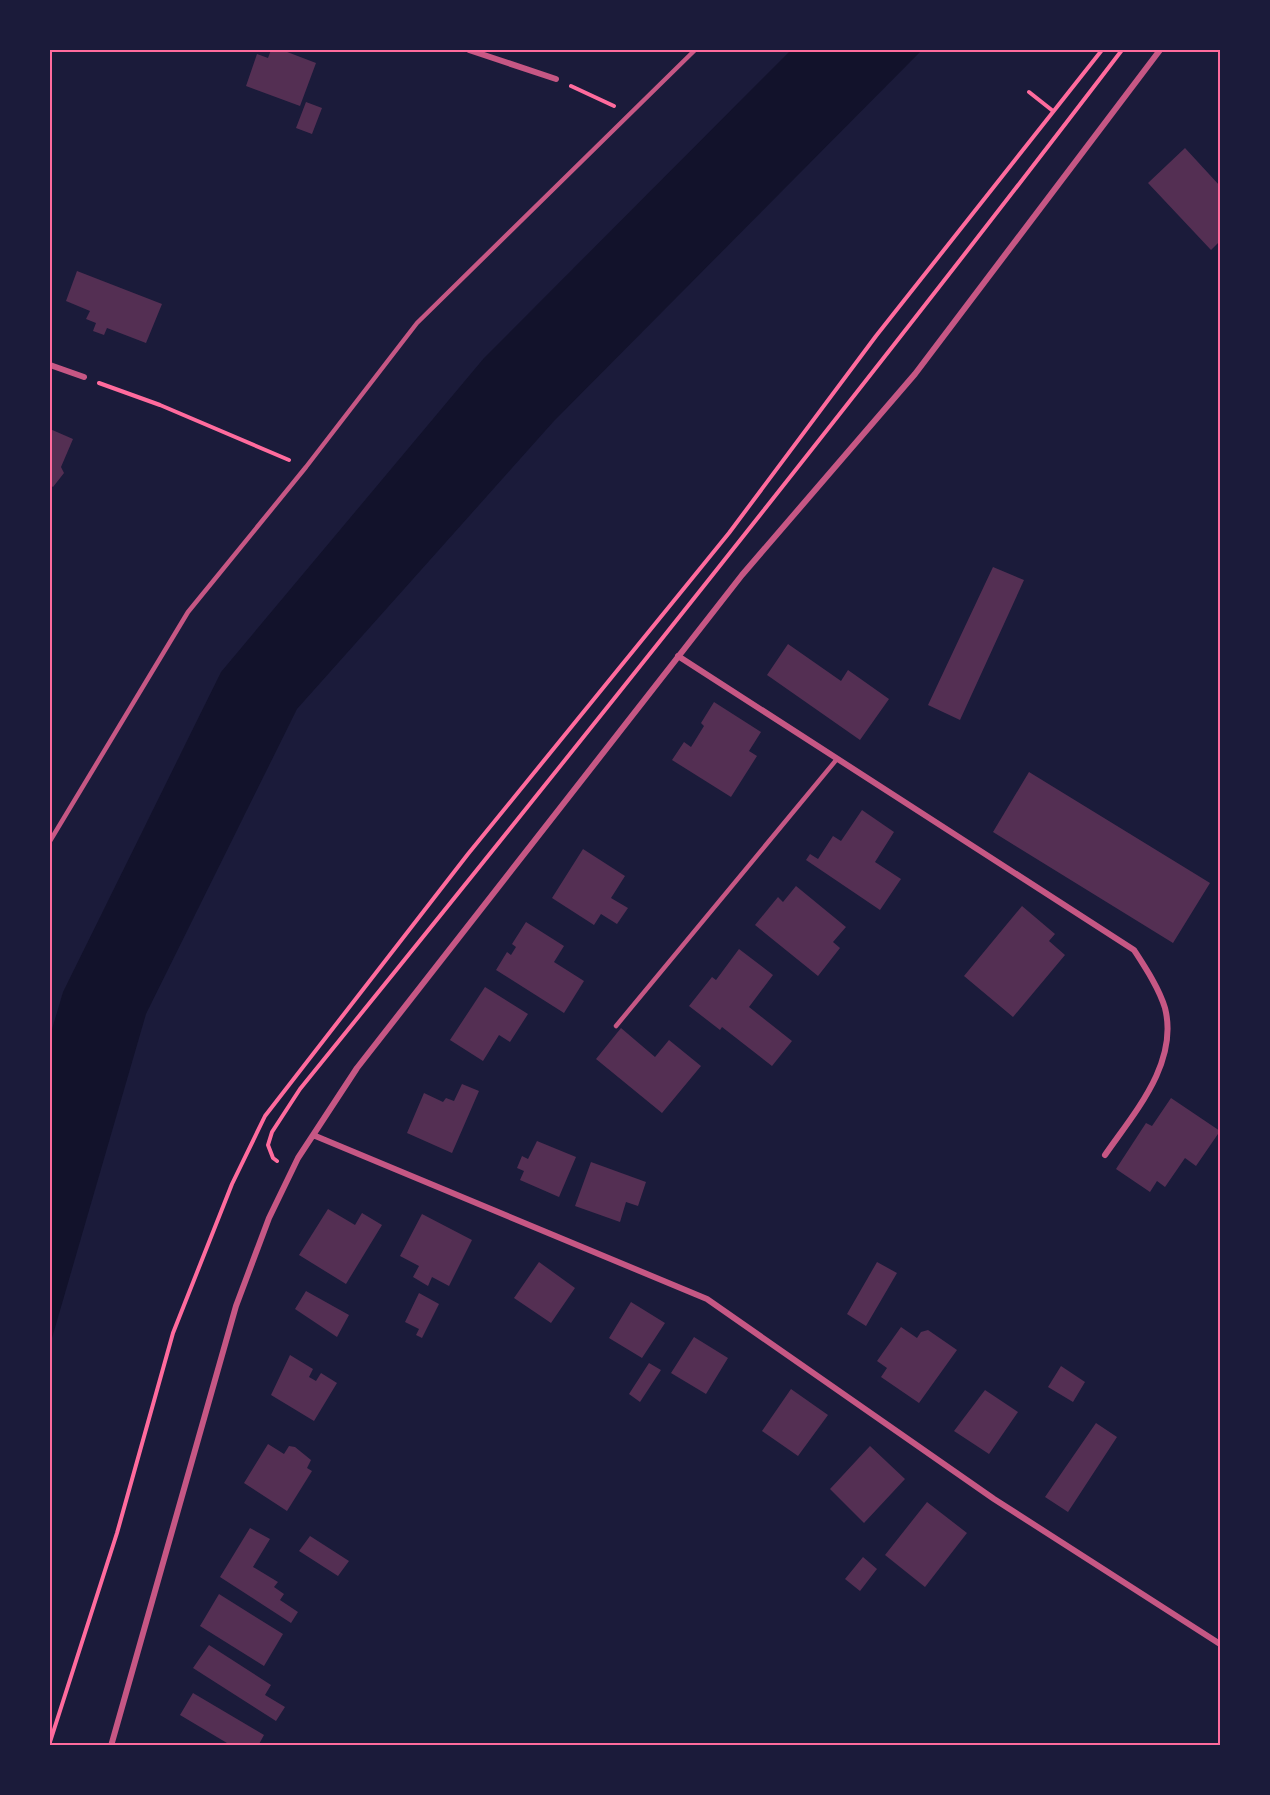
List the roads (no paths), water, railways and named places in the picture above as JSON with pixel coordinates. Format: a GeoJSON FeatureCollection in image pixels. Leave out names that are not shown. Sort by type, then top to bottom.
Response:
{"type":"FeatureCollection","features":[{"type":"Feature","properties":{"kind":"street"},"geometry":{"type":"LineString","coordinates":[[469,50],[556,79]]}},
{"type":"Feature","properties":{"kind":"street"},"geometry":{"type":"LineString","coordinates":[[111,1746],[236,1306],[269,1218],[292,1170],[313,1135],[357,1068],[678,656],[742,575],[915,374],[1160,50]]}},
{"type":"Feature","properties":{"kind":"street"},"geometry":{"type":"LineString","coordinates":[[50,365],[84,377]]}},
{"type":"Feature","properties":{"kind":"street"},"geometry":{"type":"LineString","coordinates":[[678,656],[1134,950],[1165,1008],[1166,1045],[1152,1085],[1105,1155]]}},
{"type":"Feature","properties":{"kind":"street"},"geometry":{"type":"LineString","coordinates":[[313,1135],[707,1299],[994,1499],[1221,1644]]}},
{"type":"Feature","properties":{"kind":"lane"},"geometry":{"type":"LineString","coordinates":[[50,841],[188,612],[306,467],[417,323],[695,50]]}},
{"type":"Feature","properties":{"kind":"lane"},"geometry":{"type":"LineString","coordinates":[[616,1026],[837,759]]}}]}
